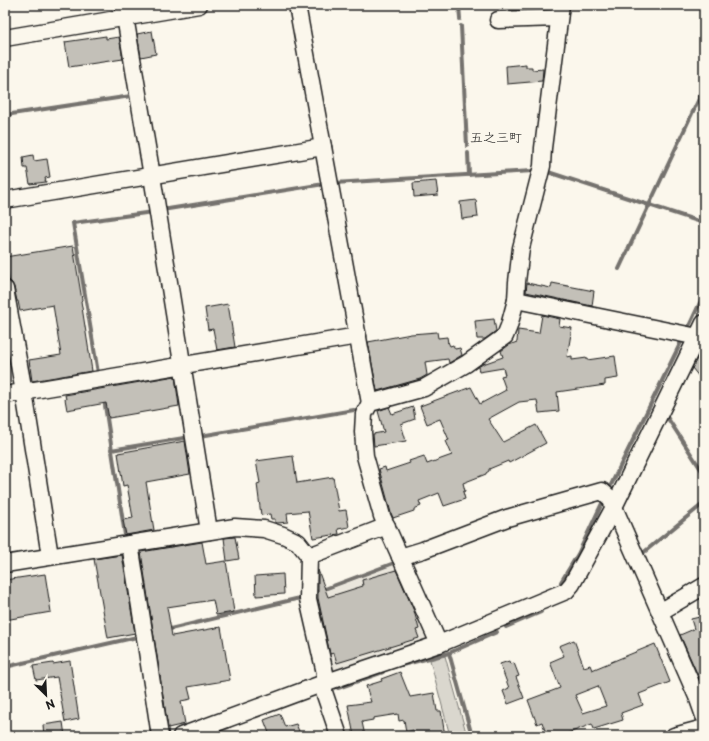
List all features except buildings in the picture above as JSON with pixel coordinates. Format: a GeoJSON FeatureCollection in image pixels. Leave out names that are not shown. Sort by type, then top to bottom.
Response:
{"type":"FeatureCollection","features":[{"type":"Feature","properties":{"kind":"street"},"geometry":{"type":"LineString","coordinates":[[5,36],[124,11],[199,5]]}},
{"type":"Feature","properties":{"kind":"street"},"geometry":{"type":"LineString","coordinates":[[297,5],[370,403],[364,414],[363,432],[365,456],[382,516],[438,644]]}},
{"type":"Feature","properties":{"kind":"street"},"geometry":{"type":"LineString","coordinates":[[124,11],[209,531]]}},
{"type":"Feature","properties":{"kind":"street"},"geometry":{"type":"LineString","coordinates":[[370,403],[424,388],[466,364],[504,336],[509,326],[516,300],[521,248],[542,166],[560,11],[498,20]]}},
{"type":"Feature","properties":{"kind":"street"},"geometry":{"type":"LineString","coordinates":[[5,200],[323,147]]}},
{"type":"Feature","properties":{"kind":"street"},"geometry":{"type":"LineString","coordinates":[[5,289],[24,392],[50,556]]}},
{"type":"Feature","properties":{"kind":"street"},"geometry":{"type":"LineString","coordinates":[[181,736],[324,683],[438,644],[566,591],[572,584],[609,499],[701,330],[516,300]]}},
{"type":"Feature","properties":{"kind":"street"},"geometry":{"type":"LineString","coordinates":[[5,395],[358,336]]}},
{"type":"Feature","properties":{"kind":"street"},"geometry":{"type":"LineString","coordinates":[[400,557],[423,550],[507,518],[609,499]]}},
{"type":"Feature","properties":{"kind":"street"},"geometry":{"type":"LineString","coordinates":[[609,499],[660,612],[697,679],[704,716]]}},
{"type":"Feature","properties":{"kind":"street"},"geometry":{"type":"LineString","coordinates":[[309,556],[386,526]]}},
{"type":"Feature","properties":{"kind":"street"},"geometry":{"type":"LineString","coordinates":[[5,564],[234,527],[264,529],[298,542],[309,556],[308,599],[325,673],[324,692],[339,736]]}},
{"type":"Feature","properties":{"kind":"street"},"geometry":{"type":"LineString","coordinates":[[130,544],[160,736]]}},
{"type":"Feature","properties":{"kind":"street"},"geometry":{"type":"LineString","coordinates":[[660,612],[704,586]]}},
{"type":"Feature","properties":{"kind":"street"},"geometry":{"type":"LineString","coordinates":[[674,736],[704,728]]}},
{"type":"Feature","properties":{"kind":"shaded area"},"geometry":{"type":"Polygon","coordinates":[[[397,564],[426,632],[426,639],[332,674],[311,597],[397,564]]]}},
{"type":"Feature","properties":{"kind":"shaded area"},"geometry":{"type":"Polygon","coordinates":[[[445,656],[467,736],[450,736],[430,660],[445,656]]]}},
{"type":"Feature","properties":{"kind":"waterway"},"geometry":{"type":"LineString","coordinates":[[459,5],[460,19]]}},
{"type":"Feature","properties":{"kind":"waterway"},"geometry":{"type":"LineString","coordinates":[[461,26],[467,146]]}},
{"type":"Feature","properties":{"kind":"waterway"},"geometry":{"type":"LineString","coordinates":[[619,269],[704,88]]}},
{"type":"Feature","properties":{"kind":"waterway"},"geometry":{"type":"LineString","coordinates":[[5,115],[131,96]]}},
{"type":"Feature","properties":{"kind":"waterway"},"geometry":{"type":"LineString","coordinates":[[468,153],[469,175]]}},
{"type":"Feature","properties":{"kind":"waterway"},"geometry":{"type":"LineString","coordinates":[[334,183],[533,171]]}},
{"type":"Feature","properties":{"kind":"waterway"},"geometry":{"type":"LineString","coordinates":[[545,171],[704,223]]}},
{"type":"Feature","properties":{"kind":"waterway"},"geometry":{"type":"LineString","coordinates":[[162,208],[162,210],[324,184]]}},
{"type":"Feature","properties":{"kind":"waterway"},"geometry":{"type":"LineString","coordinates":[[98,373],[73,223],[153,212]]}},
{"type":"Feature","properties":{"kind":"waterway"},"geometry":{"type":"LineString","coordinates":[[689,326],[704,294]]}},
{"type":"Feature","properties":{"kind":"waterway"},"geometry":{"type":"LineString","coordinates":[[608,491],[682,340]]}},
{"type":"Feature","properties":{"kind":"waterway"},"geometry":{"type":"LineString","coordinates":[[104,399],[125,535]]}},
{"type":"Feature","properties":{"kind":"waterway"},"geometry":{"type":"LineString","coordinates":[[200,436],[354,410]]}},
{"type":"Feature","properties":{"kind":"waterway"},"geometry":{"type":"LineString","coordinates":[[667,417],[704,474]]}},
{"type":"Feature","properties":{"kind":"waterway"},"geometry":{"type":"LineString","coordinates":[[111,450],[190,437]]}},
{"type":"Feature","properties":{"kind":"waterway"},"geometry":{"type":"LineString","coordinates":[[561,582],[578,554],[604,499]]}},
{"type":"Feature","properties":{"kind":"waterway"},"geometry":{"type":"LineString","coordinates":[[643,553],[704,503]]}},
{"type":"Feature","properties":{"kind":"waterway"},"geometry":{"type":"LineString","coordinates":[[314,593],[394,563]]}},
{"type":"Feature","properties":{"kind":"waterway"},"geometry":{"type":"LineString","coordinates":[[166,630],[300,598]]}},
{"type":"Feature","properties":{"kind":"waterway"},"geometry":{"type":"LineString","coordinates":[[506,627],[541,612]]}},
{"type":"Feature","properties":{"kind":"waterway"},"geometry":{"type":"LineString","coordinates":[[449,653],[497,632]]}},
{"type":"Feature","properties":{"kind":"waterway"},"geometry":{"type":"LineString","coordinates":[[5,667],[137,637]]}},
{"type":"Feature","properties":{"kind":"waterway"},"geometry":{"type":"LineString","coordinates":[[402,665],[449,653],[472,736]]}},
{"type":"Feature","properties":{"kind":"waterway"},"geometry":{"type":"LineString","coordinates":[[338,688],[383,672]]}},
{"type":"Feature","properties":{"kind":"waterway"},"geometry":{"type":"LineString","coordinates":[[205,736],[229,727]]}},
{"type":"Feature","properties":{"kind":"district","name":"五之三町"},"geometry":{"type":"Point","coordinates":[496,137]}}]}
